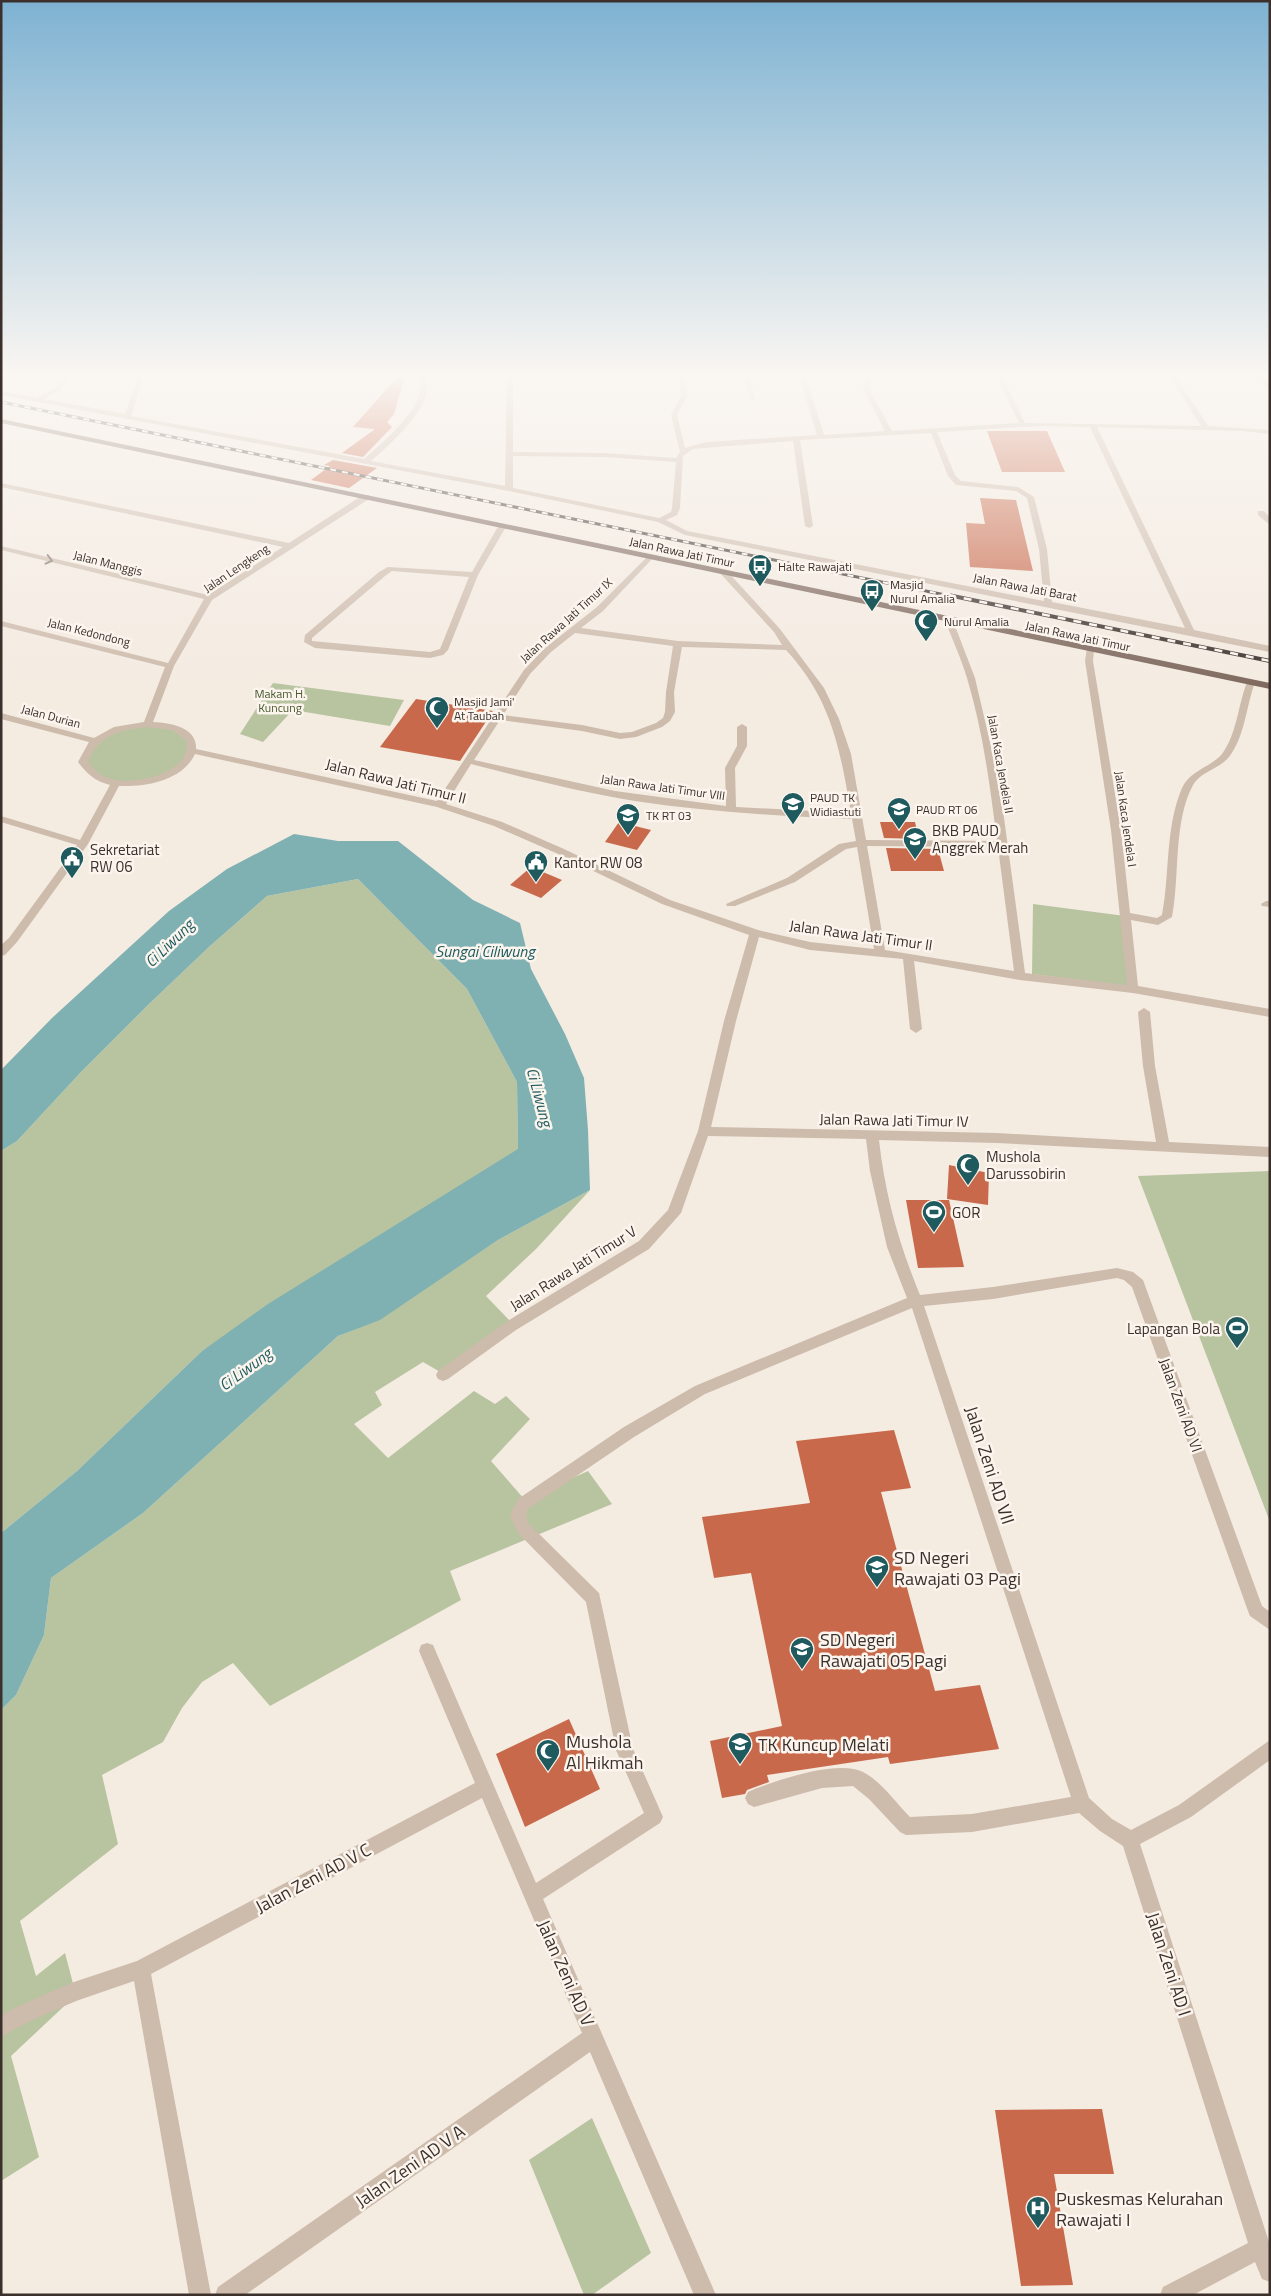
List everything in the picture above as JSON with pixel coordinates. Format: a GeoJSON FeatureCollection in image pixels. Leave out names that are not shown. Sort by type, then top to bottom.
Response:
{"type":"FeatureCollection","features":[{"type":"Feature","properties":{"kind":"main road","name":"Jalan Rawa Jati Timur"},"geometry":{"type":"LineString","coordinates":[[280,479],[1090,650],[1270,686]]}},
{"type":"Feature","properties":{"kind":"street","name":"Jalan Rawa Jati Barat"},"geometry":{"type":"LineString","coordinates":[[458,479],[660,520],[685,534],[1270,649]]}},
{"type":"Feature","properties":{"kind":"street"},"geometry":{"type":"LineString","coordinates":[[508,479],[508,489]]}},
{"type":"Feature","properties":{"kind":"street"},"geometry":{"type":"LineString","coordinates":[[660,520],[674,512],[676,508],[678,479]]}},
{"type":"Feature","properties":{"kind":"street"},"geometry":{"type":"LineString","coordinates":[[802,479],[809,526]]}},
{"type":"Feature","properties":{"kind":"street"},"geometry":{"type":"LineString","coordinates":[[955,479],[959,483],[1018,489],[1030,497],[1043,549],[1048,604]]}},
{"type":"Feature","properties":{"kind":"street"},"geometry":{"type":"LineString","coordinates":[[1118,479],[1191,632]]}},
{"type":"Feature","properties":{"kind":"street"},"geometry":{"type":"LineString","coordinates":[[1,485],[291,546]]}},
{"type":"Feature","properties":{"kind":"street","name":"Jalan Lengkeng"},"geometry":{"type":"LineString","coordinates":[[148,724],[170,666],[209,598],[366,497]]}},
{"type":"Feature","properties":{"kind":"street"},"geometry":{"type":"LineString","coordinates":[[1260,513],[1270,523]]}},
{"type":"Feature","properties":{"kind":"street"},"geometry":{"type":"LineString","coordinates":[[474,575],[391,569],[382,574],[308,636],[308,642],[315,645],[420,654],[440,653],[444,650],[474,575],[503,525]]}},
{"type":"Feature","properties":{"kind":"street","name":"Jalan Manggis"},"geometry":{"type":"LineString","coordinates":[[1,548],[209,598]]}},
{"type":"Feature","properties":{"kind":"street","name":"Jalan Rawa Jati Timur IX"},"geometry":{"type":"LineString","coordinates":[[440,805],[527,672],[548,650],[600,609],[649,557]]}},
{"type":"Feature","properties":{"kind":"street"},"geometry":{"type":"LineString","coordinates":[[723,572],[777,631],[788,648],[804,665],[820,688],[834,719],[846,754],[880,954]]}},
{"type":"Feature","properties":{"kind":"street","name":"Jalan Kaca Jendela II"},"geometry":{"type":"LineString","coordinates":[[949,620],[972,678],[994,782],[1000,844],[1014,922],[1020,976]]}},
{"type":"Feature","properties":{"kind":"street","name":"Jalan Kedondong"},"geometry":{"type":"LineString","coordinates":[[1,623],[170,666]]}},
{"type":"Feature","properties":{"kind":"street"},"geometry":{"type":"LineString","coordinates":[[575,630],[678,644],[788,648]]}},
{"type":"Feature","properties":{"kind":"street"},"geometry":{"type":"LineString","coordinates":[[498,717],[564,725],[620,736],[633,735],[659,726],[667,719],[670,712],[670,692],[678,644]]}},
{"type":"Feature","properties":{"kind":"street","name":"Jalan Kaca Jendela I"},"geometry":{"type":"LineString","coordinates":[[1090,650],[1089,661],[1116,830],[1132,985]]}},
{"type":"Feature","properties":{"kind":"street"},"geometry":{"type":"LineString","coordinates":[[1126,916],[1158,922],[1167,917],[1172,893],[1172,855],[1180,811],[1188,784],[1223,757],[1238,730],[1247,691],[1252,682]]}},
{"type":"Feature","properties":{"kind":"street","name":"Jalan Durian"},"geometry":{"type":"LineString","coordinates":[[1,716],[94,741]]}},
{"type":"Feature","properties":{"kind":"street"},"geometry":{"type":"LineString","coordinates":[[148,724],[167,725],[183,731],[191,740],[192,752],[185,762],[173,772],[155,779],[135,783],[116,783],[99,779],[88,772],[83,762],[86,752],[94,741],[118,728],[148,724]]}},
{"type":"Feature","properties":{"kind":"street"},"geometry":{"type":"LineString","coordinates":[[731,808],[730,768],[742,746],[742,727]]}},
{"type":"Feature","properties":{"kind":"street","name":"Jalan Rawa Jati Timur II"},"geometry":{"type":"LineString","coordinates":[[192,752],[440,805],[498,824],[560,851],[666,902],[755,933],[810,946],[908,956],[1020,976],[1132,985],[1270,1013]]}},
{"type":"Feature","properties":{"kind":"street","name":"Jalan Rawa Jati Timur VIII"},"geometry":{"type":"LineString","coordinates":[[469,761],[598,791],[653,800],[731,808],[856,816]]}},
{"type":"Feature","properties":{"kind":"street"},"geometry":{"type":"LineString","coordinates":[[1,952],[13,940],[84,844],[116,783]]}},
{"type":"Feature","properties":{"kind":"street"},"geometry":{"type":"LineString","coordinates":[[1,819],[84,844]]}},
{"type":"Feature","properties":{"kind":"street"},"geometry":{"type":"LineString","coordinates":[[731,904],[791,880],[843,846],[860,843],[1000,844]]}},
{"type":"Feature","properties":{"kind":"street","name":"Jalan Rawa Jati Timur V"},"geometry":{"type":"LineString","coordinates":[[443,1375],[511,1326],[644,1245],[674,1213],[704,1131],[730,1022],[755,933]]}},
{"type":"Feature","properties":{"kind":"street"},"geometry":{"type":"LineString","coordinates":[[1,937],[13,940]]}},
{"type":"Feature","properties":{"kind":"street"},"geometry":{"type":"LineString","coordinates":[[908,956],[916,1029]]}},
{"type":"Feature","properties":{"kind":"street"},"geometry":{"type":"LineString","coordinates":[[1144,1012],[1149,1066],[1163,1146]]}},
{"type":"Feature","properties":{"kind":"street","name":"Jalan Rawa Jati Timur IV"},"geometry":{"type":"LineString","coordinates":[[704,1131],[1082,1142],[1270,1152]]}},
{"type":"Feature","properties":{"kind":"street","name":"Jalan Zeni AD VII"},"geometry":{"type":"LineString","coordinates":[[872,1136],[876,1171],[894,1247],[927,1330],[1082,1804]]}},
{"type":"Feature","properties":{"kind":"street","name":"Jalan Zeni AD VI"},"geometry":{"type":"LineString","coordinates":[[532,1896],[654,1818],[625,1750],[593,1598],[522,1527],[518,1515],[523,1504],[629,1432],[700,1390],[915,1301],[993,1293],[1117,1273],[1128,1276],[1138,1284],[1256,1611],[1270,1622]]}},
{"type":"Feature","properties":{"kind":"street","name":"Jalan Zeni AD V"},"geometry":{"type":"LineString","coordinates":[[427,1651],[706,2295]]}},
{"type":"Feature","properties":{"kind":"street"},"geometry":{"type":"LineString","coordinates":[[754,1798],[840,1776],[854,1777],[866,1785],[906,1826],[959,1825],[1082,1804],[1106,1825],[1130,1840],[1148,1833],[1213,1793],[1270,1748]]}},
{"type":"Feature","properties":{"kind":"street","name":"Jalan Zeni AD V C"},"geometry":{"type":"LineString","coordinates":[[1,2027],[21,2015],[74,1992],[141,1969],[485,1787]]}},
{"type":"Feature","properties":{"kind":"street","name":"Jalan Zeni AD I"},"geometry":{"type":"LineString","coordinates":[[1130,1840],[1260,2248],[1270,2271]]}},
{"type":"Feature","properties":{"kind":"street"},"geometry":{"type":"LineString","coordinates":[[141,1969],[200,2295]]}},
{"type":"Feature","properties":{"kind":"street","name":"Jalan Zeni AD V A"},"geometry":{"type":"LineString","coordinates":[[226,2295],[594,2037]]}},
{"type":"Feature","properties":{"kind":"street"},"geometry":{"type":"LineString","coordinates":[[1171,2295],[1260,2248]]}},
{"type":"Feature","properties":{"kind":"green space","name":"Makam H. Kuncung"},"geometry":{"type":"Polygon","coordinates":[[[273,683],[404,700],[390,726],[293,710],[263,742],[240,734],[273,683]]]}},
{"type":"Feature","properties":{"kind":"green space"},"geometry":{"type":"Polygon","coordinates":[[[167,725],[191,740],[185,762],[155,779],[116,783],[88,772],[85,751],[118,729],[167,725]]]}},
{"type":"Feature","properties":{"kind":"green space"},"geometry":{"type":"Polygon","coordinates":[[[358,879],[467,989],[517,1082],[518,1150],[322,1271],[202,1351],[77,1471],[1,1533],[1,1151],[17,1141],[81,1072],[149,1004],[210,946],[267,896],[358,879]]]}},
{"type":"Feature","properties":{"kind":"green space"},"geometry":{"type":"Polygon","coordinates":[[[1033,904],[1125,916],[1128,986],[1032,974],[1033,904]]]}},
{"type":"Feature","properties":{"kind":"green space","name":"Lapangan Bola"},"geometry":{"type":"Polygon","coordinates":[[[1270,1171],[1270,1522],[1138,1176],[1270,1171]]]}},
{"type":"Feature","properties":{"kind":"green space"},"geometry":{"type":"Polygon","coordinates":[[[590,1190],[537,1248],[486,1296],[512,1323],[442,1373],[423,1362],[375,1392],[382,1405],[354,1424],[388,1458],[474,1391],[495,1404],[506,1396],[530,1419],[491,1461],[525,1500],[588,1471],[612,1504],[450,1571],[461,1600],[270,1706],[233,1663],[202,1682],[182,1708],[163,1742],[102,1775],[118,1844],[20,1921],[36,1976],[65,1953],[76,1995],[11,2056],[39,2157],[1,2181],[1,1710],[16,1695],[44,1635],[51,1578],[143,1513],[338,1336],[380,1319],[498,1240],[590,1190]]]}},
{"type":"Feature","properties":{"kind":"green space"},"geometry":{"type":"Polygon","coordinates":[[[592,2118],[651,2253],[592,2295],[584,2295],[529,2160],[592,2118]]]}},
{"type":"Feature","properties":{"kind":"water"},"geometry":{"type":"Polygon","coordinates":[[[294,834],[338,841],[398,841],[473,900],[520,923],[531,969],[565,1034],[584,1078],[590,1190],[498,1240],[380,1320],[338,1336],[143,1513],[51,1578],[44,1635],[16,1695],[1,1710],[1,1533],[77,1471],[202,1351],[268,1304],[518,1149],[517,1082],[467,989],[358,879],[267,896],[210,946],[149,1004],[81,1072],[17,1141],[1,1151],[1,1070],[52,1018],[169,911],[227,869],[294,834]]]}},
{"type":"Feature","properties":{"kind":"building"},"geometry":{"type":"Polygon","coordinates":[[[312,479],[361,479],[349,488],[312,479]]]}},
{"type":"Feature","properties":{"kind":"building"},"geometry":{"type":"Polygon","coordinates":[[[980,498],[1016,500],[1033,571],[970,567],[966,523],[985,524],[980,498]]]}},
{"type":"Feature","properties":{"kind":"building","name":"Masjid Jami' At Taubah"},"geometry":{"type":"Polygon","coordinates":[[[416,699],[493,711],[460,761],[380,747],[416,699]]]}},
{"type":"Feature","properties":{"kind":"building","name":"TK RT 03"},"geometry":{"type":"Polygon","coordinates":[[[619,822],[651,830],[637,850],[605,842],[619,822]]]}},
{"type":"Feature","properties":{"kind":"building","name":"PAUD RT 06"},"geometry":{"type":"Polygon","coordinates":[[[880,822],[915,822],[919,839],[884,838],[880,822]]]}},
{"type":"Feature","properties":{"kind":"building","name":"BKB PAUD Anggrek Merah"},"geometry":{"type":"Polygon","coordinates":[[[886,848],[938,849],[944,871],[891,871],[886,848]]]}},
{"type":"Feature","properties":{"kind":"building","name":"Kantor RW 08"},"geometry":{"type":"Polygon","coordinates":[[[531,867],[562,880],[541,898],[510,885],[531,867]]]}},
{"type":"Feature","properties":{"kind":"building","name":"Mushola Darussobirin"},"geometry":{"type":"Polygon","coordinates":[[[949,1165],[989,1173],[988,1205],[947,1199],[949,1165]]]}},
{"type":"Feature","properties":{"kind":"building","name":"GOR"},"geometry":{"type":"Polygon","coordinates":[[[906,1200],[949,1200],[964,1267],[918,1268],[906,1200]]]}},
{"type":"Feature","properties":{"kind":"building"},"geometry":{"type":"Polygon","coordinates":[[[894,1430],[911,1488],[881,1492],[935,1691],[980,1685],[999,1749],[890,1764],[888,1757],[767,1775],[769,1782],[747,1790],[745,1794],[722,1798],[710,1741],[782,1726],[751,1573],[714,1578],[702,1517],[810,1503],[796,1441],[894,1430]]]}},
{"type":"Feature","properties":{"kind":"building","name":"Mushola Al Hikmah"},"geometry":{"type":"Polygon","coordinates":[[[569,1719],[600,1789],[525,1827],[496,1754],[569,1719]]]}},
{"type":"Feature","properties":{"kind":"building","name":"Puskesmas Kelurahan Rawajati I"},"geometry":{"type":"Polygon","coordinates":[[[1102,2109],[1114,2174],[1054,2174],[1073,2285],[1021,2286],[995,2110],[1102,2109]]]}},
{"type":"Feature","properties":{"kind":"railway"},"geometry":{"type":"LineString","coordinates":[[378,479],[955,597]]}},
{"type":"Feature","properties":{"kind":"railway"},"geometry":{"type":"LineString","coordinates":[[948,595],[1270,661]]}},
{"type":"Feature","properties":{"kind":"place","name":"Halte Rawajati"},"geometry":{"type":"Point","coordinates":[760,587]}},
{"type":"Feature","properties":{"kind":"place","name":"Masjid Nurul Amalia"},"geometry":{"type":"Point","coordinates":[872,612]}},
{"type":"Feature","properties":{"kind":"place","name":"Nurul Amalia"},"geometry":{"type":"Point","coordinates":[926,642]}},
{"type":"Feature","properties":{"kind":"place","name":"Masjid Jami' At Taubah"},"geometry":{"type":"Point","coordinates":[437,729]}},
{"type":"Feature","properties":{"kind":"place","name":"PAUD TK Widiastuti"},"geometry":{"type":"Point","coordinates":[793,825]}},
{"type":"Feature","properties":{"kind":"place","name":"PAUD RT 06"},"geometry":{"type":"Point","coordinates":[899,830]}},
{"type":"Feature","properties":{"kind":"place","name":"TK RT 03"},"geometry":{"type":"Point","coordinates":[628,836]}},
{"type":"Feature","properties":{"kind":"place","name":"BKB PAUD Anggrek Merah"},"geometry":{"type":"Point","coordinates":[915,860]}},
{"type":"Feature","properties":{"kind":"place","name":"Sekretariat RW 06"},"geometry":{"type":"Point","coordinates":[72,879]}},
{"type":"Feature","properties":{"kind":"place","name":"Kantor RW 08"},"geometry":{"type":"Point","coordinates":[536,883]}},
{"type":"Feature","properties":{"kind":"place","name":"Mushola Darussobirin"},"geometry":{"type":"Point","coordinates":[968,1186]}},
{"type":"Feature","properties":{"kind":"place","name":"GOR"},"geometry":{"type":"Point","coordinates":[934,1233]}},
{"type":"Feature","properties":{"kind":"place","name":"Lapangan Bola"},"geometry":{"type":"Point","coordinates":[1237,1349]}},
{"type":"Feature","properties":{"kind":"place","name":"SD Negeri Rawajati 03 Pagi"},"geometry":{"type":"Point","coordinates":[877,1588]}},
{"type":"Feature","properties":{"kind":"place","name":"SD Negeri Rawajati 05 Pagi"},"geometry":{"type":"Point","coordinates":[802,1670]}},
{"type":"Feature","properties":{"kind":"place","name":"TK Kuncup Melati"},"geometry":{"type":"Point","coordinates":[740,1765]}},
{"type":"Feature","properties":{"kind":"place","name":"Mushola Al Hikmah"},"geometry":{"type":"Point","coordinates":[548,1772]}},
{"type":"Feature","properties":{"kind":"place","name":"Puskesmas Kelurahan Rawajati I"},"geometry":{"type":"Point","coordinates":[1038,2229]}},
{"type":"Feature","properties":{"kind":"water label","name":"Ci Liwung"},"geometry":{"type":"Point","coordinates":[169,943]}},
{"type":"Feature","properties":{"kind":"water label","name":"Sungai Ciliwung"},"geometry":{"type":"Point","coordinates":[485,951]}},
{"type":"Feature","properties":{"kind":"water label","name":"Ci Liwung"},"geometry":{"type":"Point","coordinates":[540,1097]}},
{"type":"Feature","properties":{"kind":"water label","name":"Ci Liwung"},"geometry":{"type":"Point","coordinates":[245,1369]}}]}
